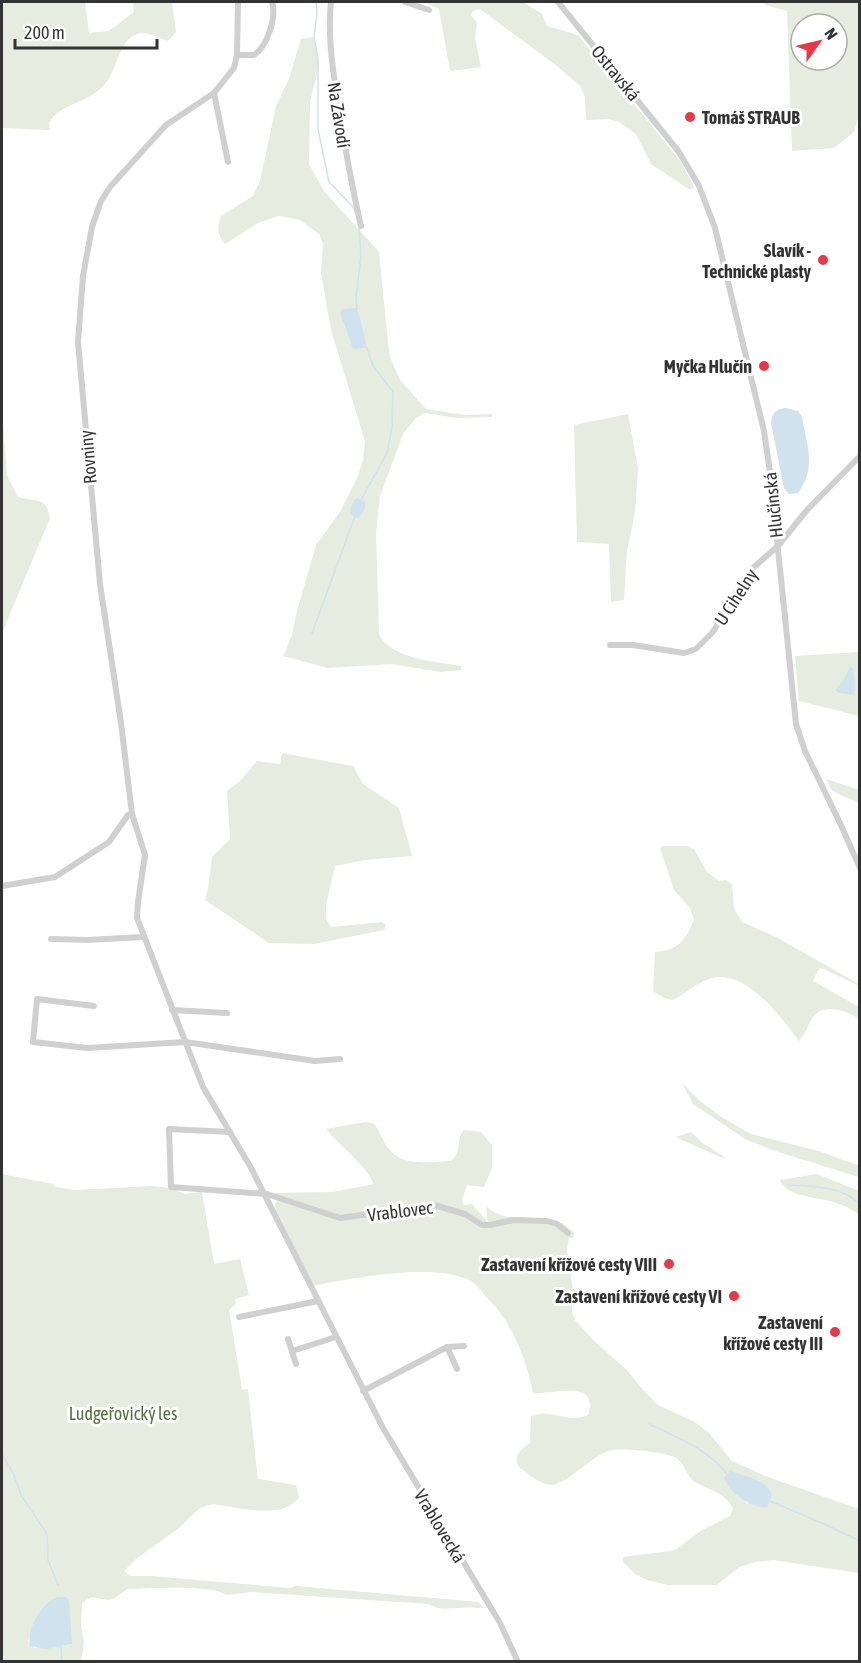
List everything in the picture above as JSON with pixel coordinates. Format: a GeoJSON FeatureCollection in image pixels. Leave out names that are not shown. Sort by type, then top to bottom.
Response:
{"type":"FeatureCollection","features":[{"type":"Feature","properties":{"kind":"street","name":"Rovniny"},"geometry":{"type":"LineString","coordinates":[[132,814],[102,596],[88,463],[78,342],[83,276],[92,227],[105,194],[166,125],[214,93],[234,68],[237,55],[238,2]]}},
{"type":"Feature","properties":{"kind":"street"},"geometry":{"type":"LineString","coordinates":[[237,55],[254,55],[263,46],[273,18],[272,2]]}},
{"type":"Feature","properties":{"kind":"street","name":"Na Závodí"},"geometry":{"type":"LineString","coordinates":[[331,2],[329,20],[334,78],[349,172],[361,226]]}},
{"type":"Feature","properties":{"kind":"street"},"geometry":{"type":"LineString","coordinates":[[405,2],[429,10]]}},
{"type":"Feature","properties":{"kind":"street","name":"Ostravská"},"geometry":{"type":"LineString","coordinates":[[558,2],[673,144]]}},
{"type":"Feature","properties":{"kind":"street"},"geometry":{"type":"LineString","coordinates":[[214,93],[228,162]]}},
{"type":"Feature","properties":{"kind":"street","name":"Hlučínská"},"geometry":{"type":"LineString","coordinates":[[673,144],[699,186],[715,228],[765,438],[796,724],[805,752],[860,868]]}},
{"type":"Feature","properties":{"kind":"street","name":"U Cihelny"},"geometry":{"type":"LineString","coordinates":[[610,645],[633,645],[684,653],[696,650],[713,632],[748,575],[860,456]]}},
{"type":"Feature","properties":{"kind":"street"},"geometry":{"type":"LineString","coordinates":[[2,886],[55,877],[109,842],[132,814],[145,855],[137,910],[138,923],[172,1010],[203,1087],[263,1194],[363,1391],[447,1347],[464,1346]]}},
{"type":"Feature","properties":{"kind":"street"},"geometry":{"type":"LineString","coordinates":[[51,939],[144,937]]}},
{"type":"Feature","properties":{"kind":"street"},"geometry":{"type":"LineString","coordinates":[[94,1006],[37,999],[33,1042],[87,1048],[185,1042],[315,1060],[340,1059]]}},
{"type":"Feature","properties":{"kind":"street"},"geometry":{"type":"LineString","coordinates":[[172,1010],[227,1013]]}},
{"type":"Feature","properties":{"kind":"street","name":"Vrablovec"},"geometry":{"type":"LineString","coordinates":[[230,1132],[169,1129],[171,1187],[263,1194],[340,1218],[434,1205],[465,1214],[482,1225],[513,1220],[547,1221],[556,1224],[568,1233]]}},
{"type":"Feature","properties":{"kind":"street"},"geometry":{"type":"LineString","coordinates":[[239,1317],[318,1301]]}},
{"type":"Feature","properties":{"kind":"street"},"geometry":{"type":"LineString","coordinates":[[292,1351],[336,1337]]}},
{"type":"Feature","properties":{"kind":"street"},"geometry":{"type":"LineString","coordinates":[[288,1339],[296,1364]]}},
{"type":"Feature","properties":{"kind":"street"},"geometry":{"type":"LineString","coordinates":[[447,1347],[457,1369]]}},
{"type":"Feature","properties":{"kind":"street","name":"Vrablovecká"},"geometry":{"type":"LineString","coordinates":[[363,1391],[414,1483],[500,1623],[518,1662]]}},
{"type":"Feature","properties":{"kind":"green space"},"geometry":{"type":"Polygon","coordinates":[[[2,2],[85,2],[89,33],[109,31],[134,12],[133,2],[172,2],[176,32],[168,41],[151,34],[142,33],[133,36],[124,44],[111,75],[101,88],[54,116],[49,123],[50,130],[2,128],[2,2]]]}},
{"type":"Feature","properties":{"kind":"green space"},"geometry":{"type":"Polygon","coordinates":[[[426,2],[523,2],[542,14],[547,26],[578,35],[681,162],[694,187],[690,190],[651,164],[636,134],[619,122],[608,119],[586,119],[585,97],[580,86],[557,66],[480,9],[473,11],[471,15],[477,23],[475,38],[481,67],[450,71],[439,9],[426,2]]]}},
{"type":"Feature","properties":{"kind":"green space"},"geometry":{"type":"Polygon","coordinates":[[[764,2],[859,2],[859,115],[854,132],[834,148],[792,151],[789,72],[849,72],[849,12],[789,12],[789,67],[787,11],[765,5],[764,2]]]}},
{"type":"Feature","properties":{"kind":"green space"},"geometry":{"type":"Polygon","coordinates":[[[314,37],[319,66],[310,102],[309,164],[324,191],[379,252],[390,357],[400,380],[426,409],[465,415],[492,414],[492,417],[457,418],[425,413],[416,418],[403,434],[380,496],[376,533],[379,634],[393,649],[403,654],[427,661],[461,666],[461,670],[441,672],[392,664],[328,668],[283,656],[292,635],[316,545],[340,512],[357,478],[363,460],[365,441],[331,330],[321,273],[323,243],[319,234],[300,220],[279,216],[258,223],[225,244],[220,237],[218,227],[221,216],[253,196],[260,181],[276,106],[289,79],[301,39],[314,37]],[[357,308],[340,313],[353,350],[367,346],[357,308]]]}},
{"type":"Feature","properties":{"kind":"green space"},"geometry":{"type":"Polygon","coordinates":[[[2,411],[7,475],[18,497],[43,503],[50,518],[2,633],[2,411]]]}},
{"type":"Feature","properties":{"kind":"green space"},"geometry":{"type":"Polygon","coordinates":[[[628,414],[638,468],[635,513],[627,551],[624,600],[611,602],[609,544],[577,542],[574,425],[628,414]]]}},
{"type":"Feature","properties":{"kind":"green space"},"geometry":{"type":"Polygon","coordinates":[[[859,652],[859,716],[799,701],[795,656],[859,652]]]}},
{"type":"Feature","properties":{"kind":"green space"},"geometry":{"type":"Polygon","coordinates":[[[282,753],[353,766],[363,784],[399,808],[412,856],[365,860],[335,866],[326,905],[326,919],[331,927],[382,922],[386,925],[384,930],[314,944],[269,943],[205,900],[212,857],[230,839],[227,791],[240,781],[257,761],[280,764],[282,753]]]}},
{"type":"Feature","properties":{"kind":"green space"},"geometry":{"type":"Polygon","coordinates":[[[826,779],[859,790],[859,803],[832,791],[826,779]]]}},
{"type":"Feature","properties":{"kind":"green space"},"geometry":{"type":"Polygon","coordinates":[[[687,846],[694,849],[707,872],[719,881],[726,880],[732,884],[734,908],[742,922],[776,937],[859,984],[859,986],[819,968],[813,981],[859,1007],[859,1019],[834,1009],[821,1011],[811,1020],[799,1041],[772,1007],[748,987],[735,980],[722,977],[709,979],[673,1000],[664,998],[653,991],[655,952],[676,947],[684,939],[694,920],[690,908],[674,890],[660,848],[687,846]]]}},
{"type":"Feature","properties":{"kind":"green space"},"geometry":{"type":"Polygon","coordinates":[[[682,1083],[700,1101],[723,1118],[751,1134],[819,1151],[857,1165],[859,1166],[859,1177],[772,1150],[745,1139],[693,1104],[682,1083]]]}},
{"type":"Feature","properties":{"kind":"green space"},"geometry":{"type":"Polygon","coordinates":[[[365,1122],[373,1123],[394,1154],[408,1161],[417,1162],[451,1161],[457,1153],[464,1130],[481,1132],[492,1145],[492,1168],[484,1187],[467,1185],[462,1200],[464,1205],[472,1204],[488,1223],[486,1206],[495,1213],[514,1218],[553,1220],[574,1233],[573,1238],[569,1238],[567,1250],[573,1291],[577,1293],[572,1300],[572,1313],[575,1320],[593,1340],[627,1370],[658,1405],[695,1422],[709,1433],[732,1461],[765,1476],[859,1509],[859,1573],[773,1560],[739,1567],[717,1585],[668,1585],[647,1580],[635,1574],[623,1562],[623,1557],[671,1551],[678,1548],[702,1530],[730,1516],[733,1509],[730,1504],[718,1493],[693,1480],[679,1460],[657,1453],[613,1450],[553,1485],[539,1481],[519,1467],[517,1456],[530,1443],[531,1416],[545,1414],[580,1417],[588,1415],[590,1404],[587,1396],[581,1392],[533,1393],[523,1356],[513,1333],[499,1311],[469,1280],[448,1274],[410,1272],[368,1276],[313,1286],[274,1206],[280,1197],[267,1193],[333,1192],[374,1184],[358,1162],[326,1129],[365,1122]],[[740,1475],[725,1481],[748,1504],[740,1475]]]}},
{"type":"Feature","properties":{"kind":"green space"},"geometry":{"type":"Polygon","coordinates":[[[691,1132],[704,1144],[725,1159],[675,1137],[691,1132]]]}},
{"type":"Feature","properties":{"kind":"green space","name":"Ludgeřovický les"},"geometry":{"type":"Polygon","coordinates":[[[2,1174],[75,1190],[152,1186],[171,1188],[185,1194],[202,1192],[214,1264],[240,1259],[249,1295],[235,1299],[236,1304],[229,1310],[242,1390],[248,1389],[258,1479],[296,1485],[299,1497],[283,1509],[272,1511],[213,1504],[200,1508],[179,1528],[136,1559],[124,1571],[130,1576],[290,1588],[296,1586],[479,1602],[483,1608],[443,1609],[429,1604],[251,1592],[226,1595],[207,1589],[193,1588],[127,1589],[111,1599],[91,1597],[82,1603],[81,1626],[84,1642],[81,1661],[2,1661],[2,1174]],[[39,1614],[28,1641],[34,1648],[71,1645],[39,1614]]]}},
{"type":"Feature","properties":{"kind":"green space"},"geometry":{"type":"Polygon","coordinates":[[[817,1174],[859,1191],[859,1215],[840,1204],[795,1193],[783,1186],[780,1180],[817,1174]]]}},
{"type":"Feature","properties":{"kind":"water"},"geometry":{"type":"Polygon","coordinates":[[[357,308],[367,347],[353,350],[340,313],[342,309],[357,308]]]}},
{"type":"Feature","properties":{"kind":"water"},"geometry":{"type":"Polygon","coordinates":[[[786,408],[798,411],[802,417],[809,456],[804,483],[798,493],[789,494],[784,488],[771,423],[775,412],[786,408]]]}},
{"type":"Feature","properties":{"kind":"water"},"geometry":{"type":"Polygon","coordinates":[[[357,498],[365,502],[364,510],[359,518],[352,516],[350,510],[357,498]]]}},
{"type":"Feature","properties":{"kind":"water"},"geometry":{"type":"Polygon","coordinates":[[[850,667],[853,668],[854,695],[839,693],[835,690],[850,667]]]}},
{"type":"Feature","properties":{"kind":"water"},"geometry":{"type":"Polygon","coordinates":[[[730,1471],[765,1485],[772,1495],[767,1507],[754,1505],[736,1494],[724,1478],[730,1471]]]}},
{"type":"Feature","properties":{"kind":"water"},"geometry":{"type":"Polygon","coordinates":[[[58,1597],[66,1597],[69,1600],[72,1644],[46,1649],[30,1646],[30,1632],[36,1617],[46,1604],[58,1597]]]}},
{"type":"Feature","properties":{"kind":"waterway"},"geometry":{"type":"LineString","coordinates":[[316,2],[314,37],[318,59],[318,129],[329,182],[355,211]]}},
{"type":"Feature","properties":{"kind":"waterway"},"geometry":{"type":"LineString","coordinates":[[357,309],[361,256],[359,228]]}},
{"type":"Feature","properties":{"kind":"waterway"},"geometry":{"type":"LineString","coordinates":[[359,317],[365,341]]}},
{"type":"Feature","properties":{"kind":"waterway"},"geometry":{"type":"LineString","coordinates":[[361,500],[387,453],[392,428],[393,392],[373,366],[366,346]]}},
{"type":"Feature","properties":{"kind":"waterway"},"geometry":{"type":"LineString","coordinates":[[312,633],[355,516]]}},
{"type":"Feature","properties":{"kind":"waterway"},"geometry":{"type":"LineString","coordinates":[[789,1185],[836,1190],[860,1204]]}},
{"type":"Feature","properties":{"kind":"waterway"},"geometry":{"type":"LineString","coordinates":[[649,1424],[702,1451],[728,1475]]}},
{"type":"Feature","properties":{"kind":"waterway"},"geometry":{"type":"LineString","coordinates":[[2,1454],[14,1475],[21,1495],[47,1534],[48,1560],[58,1585]]}},
{"type":"Feature","properties":{"kind":"waterway"},"geometry":{"type":"LineString","coordinates":[[770,1501],[860,1541]]}},
{"type":"Feature","properties":{"kind":"waterway"},"geometry":{"type":"LineString","coordinates":[[61,1648],[62,1662]]}},
{"type":"Feature","properties":{"kind":"place","name":"Tomáš STRAUB"},"geometry":{"type":"Point","coordinates":[690,117]}},
{"type":"Feature","properties":{"kind":"place","name":"Slavík - Technické plasty"},"geometry":{"type":"Point","coordinates":[823,260]}},
{"type":"Feature","properties":{"kind":"place","name":"Myčka Hlučín"},"geometry":{"type":"Point","coordinates":[764,366]}},
{"type":"Feature","properties":{"kind":"place","name":"Zastavení křížové cesty VIII"},"geometry":{"type":"Point","coordinates":[669,1264]}},
{"type":"Feature","properties":{"kind":"place","name":"Zastavení křížové cesty VI"},"geometry":{"type":"Point","coordinates":[734,1296]}},
{"type":"Feature","properties":{"kind":"place","name":"Zastavení křížové cesty III"},"geometry":{"type":"Point","coordinates":[835,1332]}}]}
